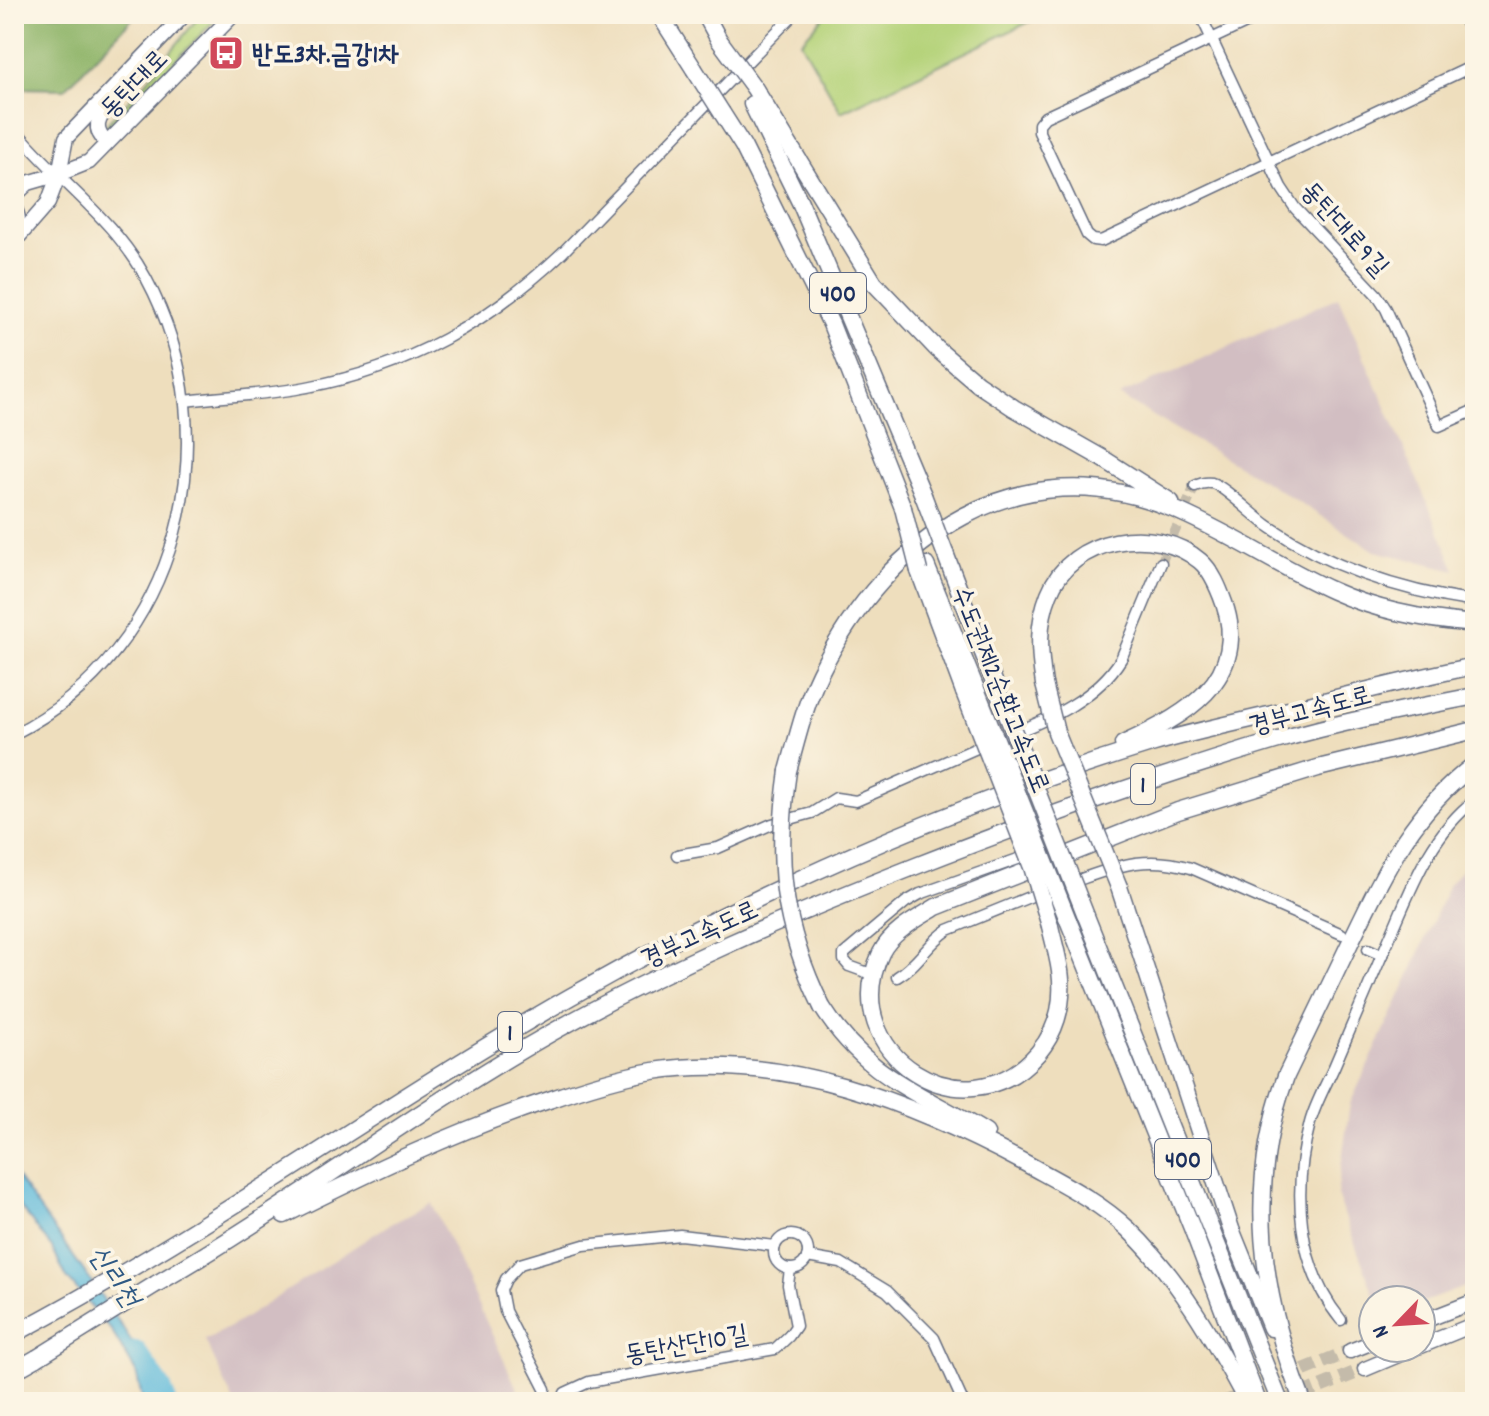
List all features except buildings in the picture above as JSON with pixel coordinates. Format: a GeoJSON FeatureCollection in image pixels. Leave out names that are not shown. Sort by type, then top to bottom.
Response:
{"type":"FeatureCollection","features":[{"type":"Feature","properties":{"kind":"highway","name":"400"},"geometry":{"type":"LineString","coordinates":[[659,14],[743,146],[831,324],[970,690]]}},
{"type":"Feature","properties":{"kind":"highway"},"geometry":{"type":"LineString","coordinates":[[705,14],[751,92],[874,283],[937,349],[978,384],[1014,408],[1102,458],[1216,531]]}},
{"type":"Feature","properties":{"kind":"highway","name":"수도권제2순환고속도로"},"geometry":{"type":"LineString","coordinates":[[751,92],[923,495],[1086,916],[1280,1402]]}},
{"type":"Feature","properties":{"kind":"highway"},"geometry":{"type":"LineString","coordinates":[[1247,1402],[1195,1311],[1158,1260],[1098,1202],[876,1069],[853,1049],[822,1007],[800,960],[792,934],[783,875],[781,822],[788,771],[800,726],[819,674],[852,619],[897,564],[933,533],[965,515],[1001,499],[1031,492],[1074,487],[1101,488],[1171,508],[1349,597],[1439,621],[1475,624]]}},
{"type":"Feature","properties":{"kind":"highway"},"geometry":{"type":"LineString","coordinates":[[1049,779],[1138,738],[1180,715],[1201,700],[1216,682],[1227,659],[1230,634],[1218,585],[1201,561],[1176,547],[1150,540],[1112,543],[1080,557],[1055,580],[1044,611],[1039,641],[1044,684],[1056,732],[1119,887],[1231,1229],[1300,1395]]}},
{"type":"Feature","properties":{"kind":"highway","name":"경부고속도로"},"geometry":{"type":"LineString","coordinates":[[18,1332],[142,1263],[401,1097],[630,964],[741,907],[885,842],[992,799],[1153,744],[1393,683],[1475,666]]}},
{"type":"Feature","properties":{"kind":"highway"},"geometry":{"type":"LineString","coordinates":[[970,690],[1032,867],[1050,926],[1061,980],[1053,1031],[1030,1062],[1007,1078],[976,1087],[951,1088],[918,1077],[902,1065],[884,1042],[873,1014],[871,988],[881,952],[901,929],[936,907],[1178,811],[1318,768],[1475,730]]}},
{"type":"Feature","properties":{"kind":"highway","name":"수도권제2순환고속도로"},"geometry":{"type":"LineString","coordinates":[[970,690],[1068,920],[1192,1228],[1258,1402]]}},
{"type":"Feature","properties":{"kind":"highway","name":"경부고속도로"},"geometry":{"type":"LineString","coordinates":[[14,1371],[223,1245],[417,1114],[492,1068],[600,1006],[746,936],[1048,814],[1278,740],[1475,696]]}},
{"type":"Feature","properties":{"kind":"highway"},"geometry":{"type":"LineString","coordinates":[[1300,1395],[1276,1329],[1261,1221],[1265,1150],[1274,1111],[1292,1064],[1390,861],[1428,806],[1451,782],[1475,764]]}},
{"type":"Feature","properties":{"kind":"highway"},"geometry":{"type":"LineString","coordinates":[[223,1245],[356,1179],[502,1115],[623,1076],[695,1067],[775,1070],[848,1086],[990,1144],[1098,1202]]}},
{"type":"Feature","properties":{"kind":"main road","name":"동탄대로"},"geometry":{"type":"LineString","coordinates":[[14,242],[48,203],[59,174],[66,138],[185,14]]}},
{"type":"Feature","properties":{"kind":"main road","name":"동탄대로"},"geometry":{"type":"LineString","coordinates":[[14,196],[28,183],[89,162],[234,14]]}},
{"type":"Feature","properties":{"kind":"main road"},"geometry":{"type":"LineString","coordinates":[[107,143],[99,136],[96,126],[99,117],[126,86],[135,65]]}},
{"type":"Feature","properties":{"kind":"main road"},"geometry":{"type":"LineString","coordinates":[[14,207],[18,224],[14,228]]}},
{"type":"Feature","properties":{"kind":"main road"},"geometry":{"type":"LineString","coordinates":[[1437,1316],[1475,1301]]}},
{"type":"Feature","properties":{"kind":"main road"},"geometry":{"type":"LineString","coordinates":[[1437,1339],[1475,1324]]}},
{"type":"Feature","properties":{"kind":"main road"},"geometry":{"type":"LineString","coordinates":[[1350,1351],[1357,1348]]}},
{"type":"Feature","properties":{"kind":"main road"},"geometry":{"type":"LineString","coordinates":[[1365,1369],[1377,1364]]}},
{"type":"Feature","properties":{"kind":"street"},"geometry":{"type":"LineString","coordinates":[[185,401],[303,388],[348,378],[413,355],[485,317],[525,288],[563,252],[794,14]]}},
{"type":"Feature","properties":{"kind":"street","name":"동탄대로9길"},"geometry":{"type":"LineString","coordinates":[[1200,14],[1269,162],[1295,208],[1367,282],[1386,309],[1439,426],[1475,410]]}},
{"type":"Feature","properties":{"kind":"street"},"geometry":{"type":"LineString","coordinates":[[1265,14],[1045,117],[1039,124],[1039,132],[1087,235],[1093,240],[1101,241],[1475,65]]}},
{"type":"Feature","properties":{"kind":"street"},"geometry":{"type":"LineString","coordinates":[[1462,14],[1475,42]]}},
{"type":"Feature","properties":{"kind":"street"},"geometry":{"type":"LineString","coordinates":[[14,128],[93,208],[131,253],[145,277],[166,322],[185,401],[187,442],[184,498],[172,549],[150,599],[120,645],[93,675],[61,704],[14,734]]}},
{"type":"Feature","properties":{"kind":"street"},"geometry":{"type":"LineString","coordinates":[[1195,486],[1210,482],[1219,486],[1242,507],[1293,543],[1352,570],[1414,591],[1475,602]]}},
{"type":"Feature","properties":{"kind":"street"},"geometry":{"type":"LineString","coordinates":[[677,855],[718,848],[772,824],[812,813],[836,798],[856,801],[940,762],[1052,718],[1113,672],[1161,563]]}},
{"type":"Feature","properties":{"kind":"street"},"geometry":{"type":"LineString","coordinates":[[1341,1320],[1324,1300],[1313,1276],[1303,1239],[1303,1161],[1310,1122],[1431,847],[1460,811],[1475,800]]}},
{"type":"Feature","properties":{"kind":"street"},"geometry":{"type":"LineString","coordinates":[[871,974],[849,966],[844,954],[906,902],[920,894],[1018,859]]}},
{"type":"Feature","properties":{"kind":"street"},"geometry":{"type":"LineString","coordinates":[[897,977],[909,970],[935,939],[948,930],[1031,895],[1142,860],[1168,861],[1191,868],[1342,934]]}},
{"type":"Feature","properties":{"kind":"street"},"geometry":{"type":"LineString","coordinates":[[1368,949],[1382,955]]}},
{"type":"Feature","properties":{"kind":"street"},"geometry":{"type":"LineString","coordinates":[[545,1389],[505,1311],[501,1290],[506,1279],[520,1264],[584,1245],[680,1235],[775,1246]]}},
{"type":"Feature","properties":{"kind":"street"},"geometry":{"type":"LineString","coordinates":[[793,1235],[803,1240],[807,1257],[800,1265],[790,1269],[777,1261],[775,1246],[782,1237],[793,1235]]}},
{"type":"Feature","properties":{"kind":"street"},"geometry":{"type":"LineString","coordinates":[[807,1257],[841,1263],[887,1291],[934,1338],[963,1402]]}},
{"type":"Feature","properties":{"kind":"street","name":"동탄산단10길"},"geometry":{"type":"LineString","coordinates":[[565,1393],[589,1382],[775,1349],[796,1326],[788,1285],[790,1269]]}},
{"type":"Feature","properties":{"kind":"shaded area"},"geometry":{"type":"Polygon","coordinates":[[[1338,297],[1456,570],[1375,551],[1280,490],[1119,396],[1338,297]]]}},
{"type":"Feature","properties":{"kind":"shaded area"},"geometry":{"type":"Polygon","coordinates":[[[1475,854],[1475,1283],[1437,1297],[1437,1284],[1370,1284],[1337,1195],[1350,1104],[1449,884],[1475,854]]]}},
{"type":"Feature","properties":{"kind":"shaded area"},"geometry":{"type":"Polygon","coordinates":[[[432,1203],[523,1402],[234,1402],[205,1340],[237,1323],[387,1226],[432,1203]]]}},
{"type":"Feature","properties":{"kind":"green space"},"geometry":{"type":"Polygon","coordinates":[[[14,14],[137,14],[65,89],[14,88],[14,14]]]}},
{"type":"Feature","properties":{"kind":"green space"},"geometry":{"type":"Polygon","coordinates":[[[201,14],[221,14],[106,132],[109,121],[144,85],[201,14]]]}},
{"type":"Feature","properties":{"kind":"green space"},"geometry":{"type":"Polygon","coordinates":[[[826,14],[891,14],[897,19],[902,14],[1046,14],[841,112],[801,42],[826,14]]]}},
{"type":"Feature","properties":{"kind":"water"},"geometry":{"type":"Polygon","coordinates":[[[14,1173],[113,1314],[167,1402],[143,1402],[136,1372],[111,1330],[67,1278],[52,1248],[14,1199],[14,1173]]]}},
{"type":"Feature","properties":{"kind":"waterway","name":"신리천"},"geometry":{"type":"LineString","coordinates":[[136,1351],[162,1388],[167,1402]]}},
{"type":"Feature","properties":{"kind":"tunnel"},"geometry":{"type":"LineString","coordinates":[[1161,563],[1195,486]]}},
{"type":"Feature","properties":{"kind":"tunnel"},"geometry":{"type":"LineString","coordinates":[[1226,1402],[1350,1351]]}},
{"type":"Feature","properties":{"kind":"tunnel"},"geometry":{"type":"LineString","coordinates":[[1282,1402],[1365,1369]]}},
{"type":"Feature","properties":{"kind":"place","name":"반도3차.금강1차"},"geometry":{"type":"Point","coordinates":[226,53]}}]}
